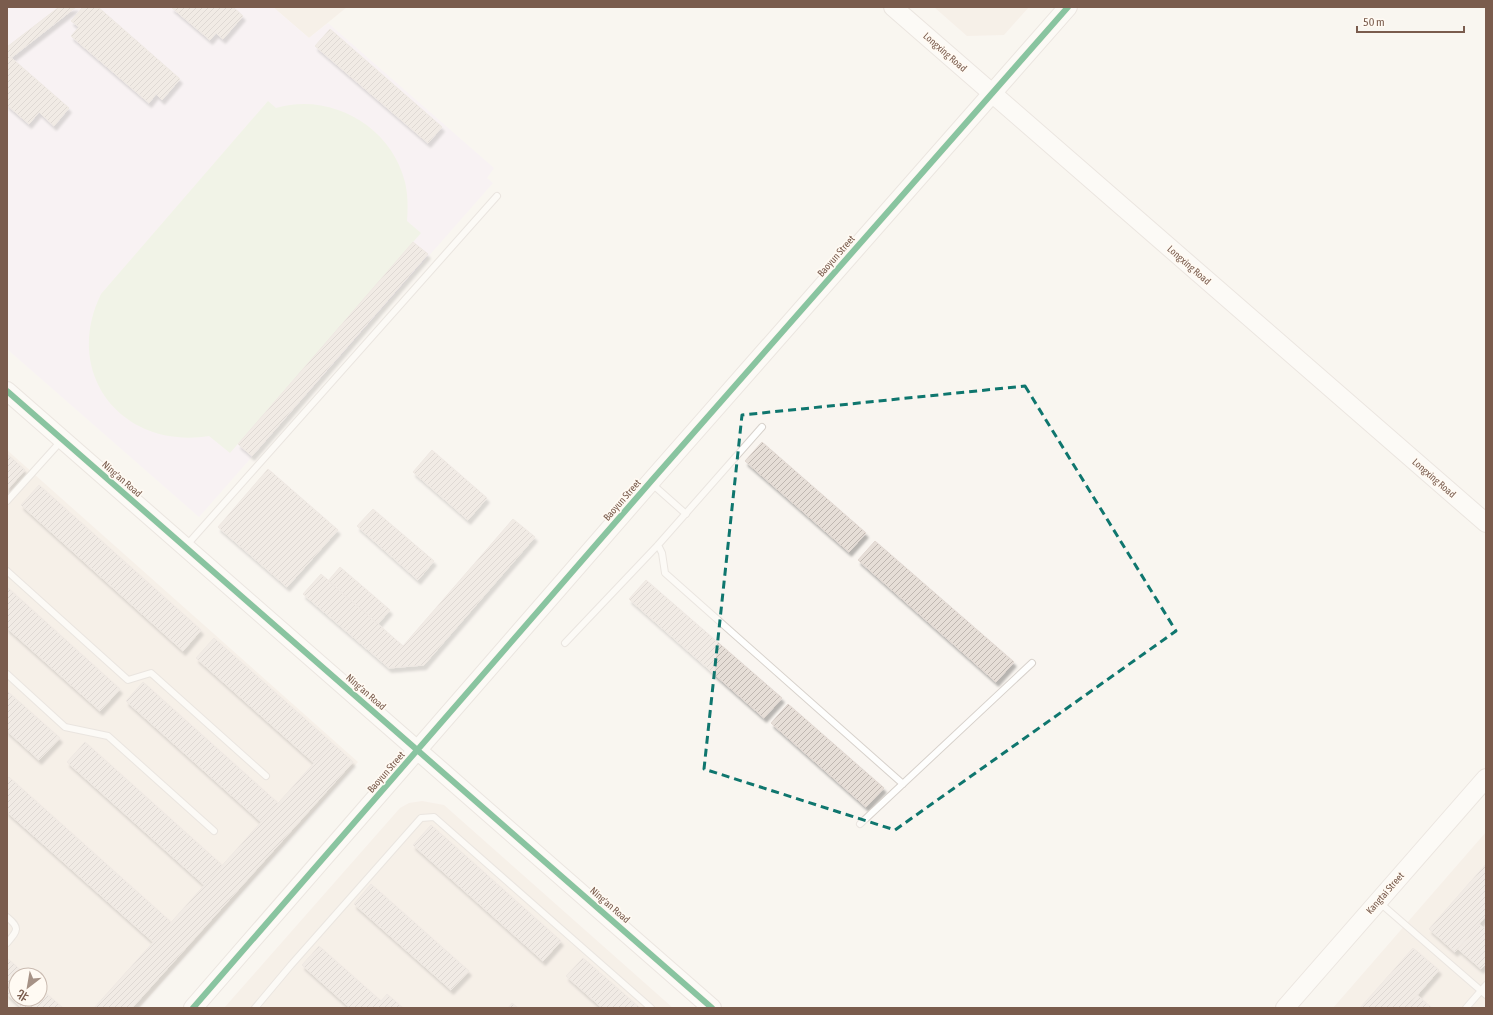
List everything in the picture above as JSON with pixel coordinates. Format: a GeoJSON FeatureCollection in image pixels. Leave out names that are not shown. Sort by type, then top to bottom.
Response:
{"type":"FeatureCollection","features":[{"type":"Feature","properties":{"kind":"street","name":"Longxing Road"},"geometry":{"type":"LineString","coordinates":[[893,7],[1486,523]]}},
{"type":"Feature","properties":{"kind":"street","name":"Baoyun Street"},"geometry":{"type":"LineString","coordinates":[[193,1008],[650,483],[1068,7]]}},
{"type":"Feature","properties":{"kind":"street","name":"Ning'an Road"},"geometry":{"type":"LineString","coordinates":[[7,391],[712,1008]]}},
{"type":"Feature","properties":{"kind":"street","name":"Kangtai Street"},"geometry":{"type":"LineString","coordinates":[[1285,1008],[1486,778]]}},
{"type":"Feature","properties":{"kind":"lane"},"geometry":{"type":"LineString","coordinates":[[185,547],[497,196]]}},
{"type":"Feature","properties":{"kind":"lane"},"geometry":{"type":"LineString","coordinates":[[565,643],[658,545],[762,428]]}},
{"type":"Feature","properties":{"kind":"lane"},"geometry":{"type":"LineString","coordinates":[[7,501],[63,440]]}},
{"type":"Feature","properties":{"kind":"lane"},"geometry":{"type":"LineString","coordinates":[[650,483],[686,514]]}},
{"type":"Feature","properties":{"kind":"lane"},"geometry":{"type":"LineString","coordinates":[[658,545],[662,552],[665,573],[903,784]]}},
{"type":"Feature","properties":{"kind":"lane"},"geometry":{"type":"LineString","coordinates":[[7,571],[128,680],[151,673],[266,776]]}},
{"type":"Feature","properties":{"kind":"lane"},"geometry":{"type":"LineString","coordinates":[[860,824],[1032,663]]}},
{"type":"Feature","properties":{"kind":"lane"},"geometry":{"type":"LineString","coordinates":[[7,674],[65,727],[108,736],[214,831]]}},
{"type":"Feature","properties":{"kind":"lane"},"geometry":{"type":"LineString","coordinates":[[255,1008],[421,818],[434,817],[651,1008]]}},
{"type":"Feature","properties":{"kind":"lane"},"geometry":{"type":"LineString","coordinates":[[1378,901],[1483,993]]}},
{"type":"Feature","properties":{"kind":"lane"},"geometry":{"type":"LineString","coordinates":[[7,917],[16,924],[16,929],[15,934],[7,943]]}},
{"type":"Feature","properties":{"kind":"lane"},"geometry":{"type":"LineString","coordinates":[[1466,1008],[1483,993],[1486,985]]}},
{"type":"Feature","properties":{"kind":"highlighted area"},"geometry":{"type":"Polygon","coordinates":[[[1025,386],[1176,631],[895,830],[704,769],[742,415],[1025,386]]]}},
{"type":"Feature","properties":{"kind":"shaded area"},"geometry":{"type":"Polygon","coordinates":[[[7,7],[273,7],[309,38],[328,23],[494,168],[487,178],[493,183],[199,517],[7,349],[7,7]]]}},
{"type":"Feature","properties":{"kind":"shaded area"},"geometry":{"type":"Polygon","coordinates":[[[273,7],[347,7],[309,38],[273,7]]]}},
{"type":"Feature","properties":{"kind":"shaded area"},"geometry":{"type":"Polygon","coordinates":[[[934,7],[1029,7],[1004,35],[967,36],[934,7]]]}},
{"type":"Feature","properties":{"kind":"shaded area"},"geometry":{"type":"Polygon","coordinates":[[[7,450],[358,762],[139,1008],[7,1008],[7,450]]]}},
{"type":"Feature","properties":{"kind":"shaded area"},"geometry":{"type":"Polygon","coordinates":[[[422,801],[444,805],[673,1008],[224,1008],[400,808],[409,803],[422,801]]]}},
{"type":"Feature","properties":{"kind":"shaded area"},"geometry":{"type":"Polygon","coordinates":[[[1486,832],[1486,1008],[1333,1008],[1486,832]]]}},
{"type":"Feature","properties":{"kind":"green space"},"geometry":{"type":"Polygon","coordinates":[[[268,101],[276,108],[297,104],[317,105],[337,110],[356,118],[373,130],[387,145],[398,162],[406,187],[408,202],[407,221],[421,233],[230,453],[209,436],[178,437],[150,431],[126,418],[108,400],[95,378],[89,352],[91,324],[101,294],[268,101]]]}},
{"type":"Feature","properties":{"kind":"building"},"geometry":{"type":"Polygon","coordinates":[[[59,7],[76,7],[11,58],[7,54],[7,47],[59,7]]]}},
{"type":"Feature","properties":{"kind":"building"},"geometry":{"type":"Polygon","coordinates":[[[83,7],[98,7],[180,79],[162,100],[156,94],[149,103],[71,36],[79,27],[71,21],[83,7]]]}},
{"type":"Feature","properties":{"kind":"building"},"geometry":{"type":"Polygon","coordinates":[[[171,7],[233,7],[243,16],[223,39],[216,33],[210,40],[171,7]]]}},
{"type":"Feature","properties":{"kind":"building"},"geometry":{"type":"Polygon","coordinates":[[[330,29],[442,127],[428,143],[315,46],[330,29]]]}},
{"type":"Feature","properties":{"kind":"building"},"geometry":{"type":"Polygon","coordinates":[[[7,54],[69,108],[54,126],[39,112],[29,124],[7,105],[7,54]]]}},
{"type":"Feature","properties":{"kind":"building"},"geometry":{"type":"Polygon","coordinates":[[[413,242],[428,254],[252,456],[238,444],[413,242]]]}},
{"type":"Feature","properties":{"kind":"building"},"geometry":{"type":"Polygon","coordinates":[[[762,442],[866,533],[849,552],[745,461],[762,442]]]}},
{"type":"Feature","properties":{"kind":"building"},"geometry":{"type":"Polygon","coordinates":[[[432,450],[487,498],[468,520],[413,472],[432,450]]]}},
{"type":"Feature","properties":{"kind":"building"},"geometry":{"type":"Polygon","coordinates":[[[7,454],[25,470],[7,490],[7,454]]]}},
{"type":"Feature","properties":{"kind":"building"},"geometry":{"type":"Polygon","coordinates":[[[268,469],[338,530],[287,587],[218,527],[268,469]]]}},
{"type":"Feature","properties":{"kind":"building"},"geometry":{"type":"Polygon","coordinates":[[[39,485],[201,630],[183,651],[21,505],[39,485]]]}},
{"type":"Feature","properties":{"kind":"building"},"geometry":{"type":"Polygon","coordinates":[[[373,509],[434,561],[418,580],[357,526],[373,509]]]}},
{"type":"Feature","properties":{"kind":"building"},"geometry":{"type":"Polygon","coordinates":[[[513,519],[535,537],[424,665],[389,668],[303,594],[321,574],[403,646],[513,519]]]}},
{"type":"Feature","properties":{"kind":"building"},"geometry":{"type":"Polygon","coordinates":[[[875,541],[1014,662],[996,682],[858,560],[875,541]]]}},
{"type":"Feature","properties":{"kind":"building"},"geometry":{"type":"Polygon","coordinates":[[[340,567],[390,610],[378,624],[328,581],[340,567]]]}},
{"type":"Feature","properties":{"kind":"building"},"geometry":{"type":"Polygon","coordinates":[[[646,580],[782,698],[764,718],[629,599],[646,580]]]}},
{"type":"Feature","properties":{"kind":"building"},"geometry":{"type":"Polygon","coordinates":[[[7,587],[120,689],[100,711],[7,628],[7,587]]]}},
{"type":"Feature","properties":{"kind":"building"},"geometry":{"type":"Polygon","coordinates":[[[214,638],[332,743],[314,763],[196,658],[214,638]]]}},
{"type":"Feature","properties":{"kind":"building"},"geometry":{"type":"Polygon","coordinates":[[[143,682],[278,803],[261,822],[126,701],[143,682]]]}},
{"type":"Feature","properties":{"kind":"building"},"geometry":{"type":"Polygon","coordinates":[[[7,691],[60,738],[39,760],[7,731],[7,691]]]}},
{"type":"Feature","properties":{"kind":"building"},"geometry":{"type":"Polygon","coordinates":[[[788,704],[884,788],[866,807],[771,723],[788,704]]]}},
{"type":"Feature","properties":{"kind":"building"},"geometry":{"type":"Polygon","coordinates":[[[85,742],[222,865],[204,885],[67,762],[85,742]]]}},
{"type":"Feature","properties":{"kind":"building"},"geometry":{"type":"Polygon","coordinates":[[[332,743],[353,762],[132,1008],[94,1008],[332,743]]]}},
{"type":"Feature","properties":{"kind":"building"},"geometry":{"type":"Polygon","coordinates":[[[9,777],[171,922],[153,942],[7,812],[7,779],[9,777]]]}},
{"type":"Feature","properties":{"kind":"building"},"geometry":{"type":"Polygon","coordinates":[[[431,825],[561,941],[543,961],[413,845],[431,825]]]}},
{"type":"Feature","properties":{"kind":"building"},"geometry":{"type":"Polygon","coordinates":[[[1486,864],[1486,916],[1455,952],[1429,929],[1486,864]]]}},
{"type":"Feature","properties":{"kind":"building"},"geometry":{"type":"Polygon","coordinates":[[[371,884],[469,971],[451,990],[354,904],[371,884]]]}},
{"type":"Feature","properties":{"kind":"building"},"geometry":{"type":"Polygon","coordinates":[[[1479,924],[1486,930],[1486,964],[1481,969],[1458,949],[1479,924]]]}},
{"type":"Feature","properties":{"kind":"building"},"geometry":{"type":"Polygon","coordinates":[[[319,946],[381,1001],[387,994],[403,1008],[350,1008],[302,965],[319,946]]]}},
{"type":"Feature","properties":{"kind":"building"},"geometry":{"type":"Polygon","coordinates":[[[1413,948],[1439,970],[1406,1008],[1360,1008],[1413,948]]]}},
{"type":"Feature","properties":{"kind":"building"},"geometry":{"type":"Polygon","coordinates":[[[7,958],[17,967],[8,967],[8,995],[7,958]]]}},
{"type":"Feature","properties":{"kind":"building"},"geometry":{"type":"Polygon","coordinates":[[[583,958],[640,1008],[602,1008],[566,976],[583,958]]]}},
{"type":"Feature","properties":{"kind":"building"},"geometry":{"type":"Polygon","coordinates":[[[48,995],[63,1008],[21,1007],[48,1007],[48,995]]]}},
{"type":"Feature","properties":{"kind":"building"},"geometry":{"type":"Polygon","coordinates":[[[1417,995],[1432,1008],[1406,1008],[1417,995]]]}},
{"type":"Feature","properties":{"kind":"building"},"geometry":{"type":"Polygon","coordinates":[[[512,1003],[518,1008],[508,1008],[512,1003]]]}},
{"type":"Feature","properties":{"kind":"cycle path"},"geometry":{"type":"LineString","coordinates":[[193,1008],[653,479],[1068,7]]}},
{"type":"Feature","properties":{"kind":"cycle path"},"geometry":{"type":"LineString","coordinates":[[7,391],[712,1008]]}}]}
